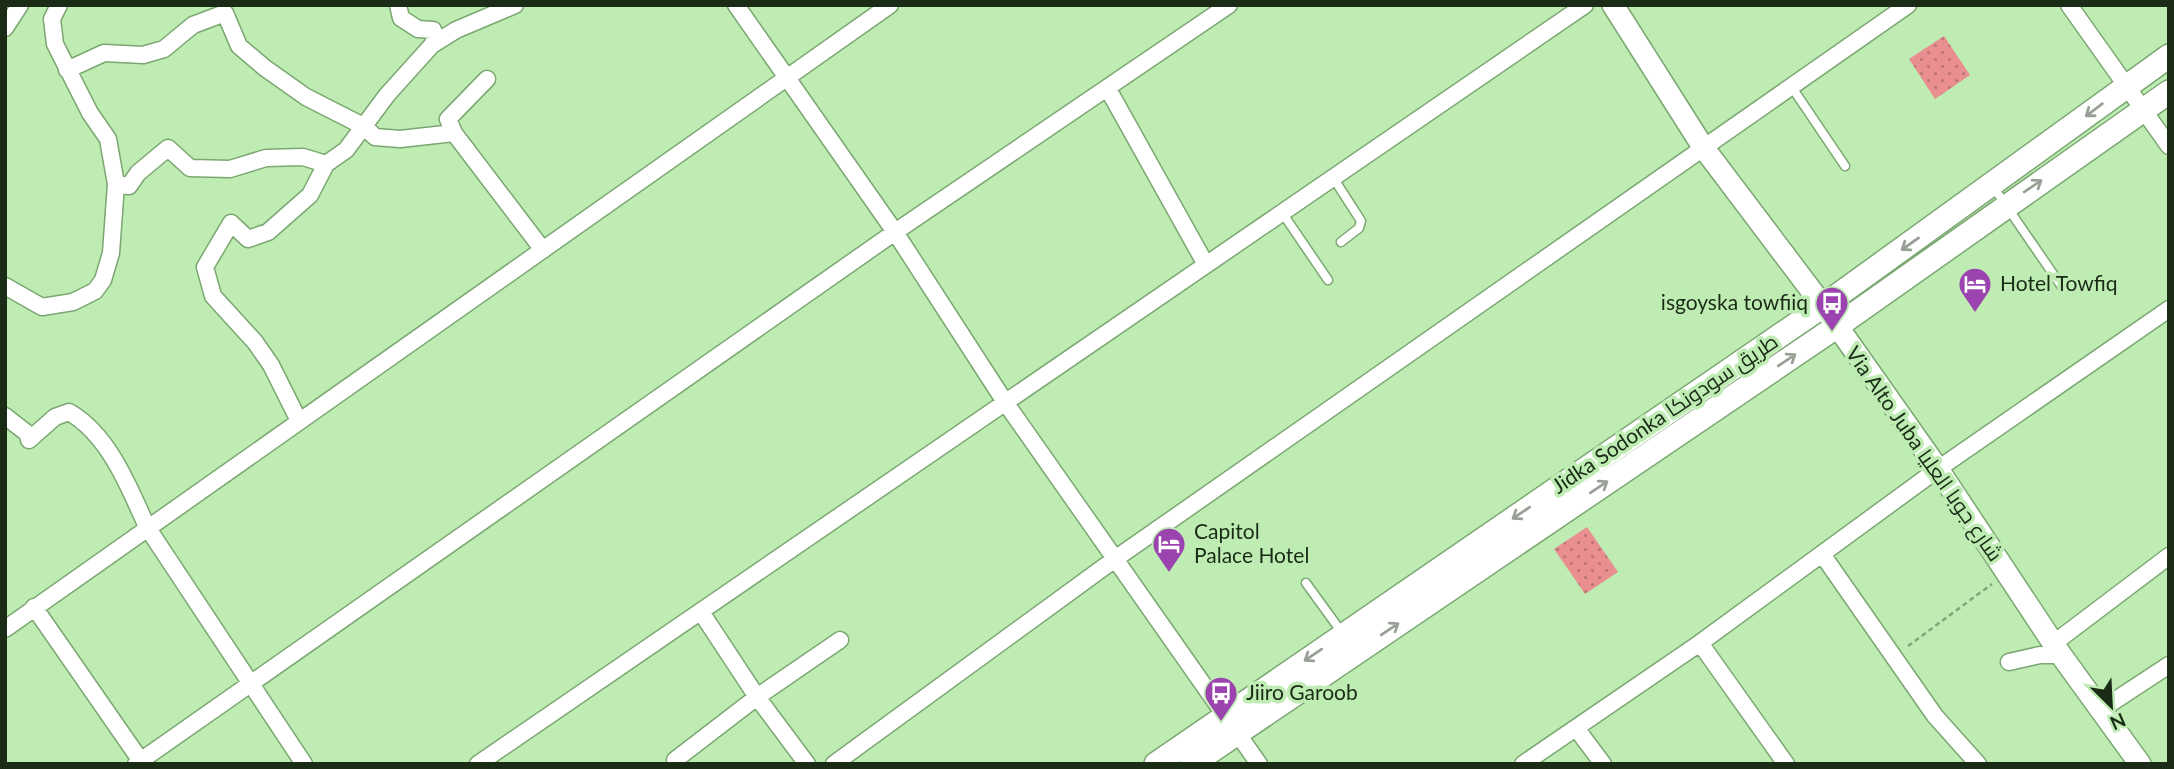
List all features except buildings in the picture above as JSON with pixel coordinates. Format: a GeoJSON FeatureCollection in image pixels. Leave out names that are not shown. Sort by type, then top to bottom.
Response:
{"type":"FeatureCollection","features":[{"type":"Feature","properties":{"kind":"main road","name":"Jidka Sodonka طريق سودونكا"},"geometry":{"type":"LineString","coordinates":[[1192,764],[1231,723],[1343,634],[1823,306],[2169,56]]}},
{"type":"Feature","properties":{"kind":"main road","name":"Jidka Sodonka طريق سودونكا"},"geometry":{"type":"LineString","coordinates":[[1156,764],[1231,723],[1655,449],[1836,327],[2169,92]]}},
{"type":"Feature","properties":{"kind":"main road"},"geometry":{"type":"LineString","coordinates":[[1641,430],[1655,449]]}},
{"type":"Feature","properties":{"kind":"street"},"geometry":{"type":"LineString","coordinates":[[5,28],[20,5]]}},
{"type":"Feature","properties":{"kind":"street"},"geometry":{"type":"LineString","coordinates":[[5,286],[42,307],[73,302],[95,291],[103,280],[111,253],[116,184],[108,139],[67,70],[55,44],[52,19],[59,5]]}},
{"type":"Feature","properties":{"kind":"street"},"geometry":{"type":"LineString","coordinates":[[299,421],[271,365],[255,342],[213,296],[205,267],[231,223],[248,239],[268,232],[310,195],[326,164],[346,150],[387,95],[432,45],[436,37],[433,30],[418,29],[401,18],[398,5]]}},
{"type":"Feature","properties":{"kind":"street"},"geometry":{"type":"LineString","coordinates":[[432,45],[456,30],[514,5]]}},
{"type":"Feature","properties":{"kind":"street"},"geometry":{"type":"LineString","coordinates":[[736,5],[895,232],[1005,402],[1259,764]]}},
{"type":"Feature","properties":{"kind":"street"},"geometry":{"type":"LineString","coordinates":[[5,629],[788,80],[890,5]]}},
{"type":"Feature","properties":{"kind":"street"},"geometry":{"type":"LineString","coordinates":[[34,607],[140,763],[895,232],[1229,5]]}},
{"type":"Feature","properties":{"kind":"street"},"geometry":{"type":"LineString","coordinates":[[478,764],[1585,5]]}},
{"type":"Feature","properties":{"kind":"street","name":"Via Alto Juba شارع جوبا العليا"},"geometry":{"type":"LineString","coordinates":[[1612,5],[1703,147],[1823,306],[2140,764]]}},
{"type":"Feature","properties":{"kind":"street"},"geometry":{"type":"LineString","coordinates":[[834,764],[1115,559],[1908,5]]}},
{"type":"Feature","properties":{"kind":"street"},"geometry":{"type":"LineString","coordinates":[[2069,5],[2169,146]]}},
{"type":"Feature","properties":{"kind":"street"},"geometry":{"type":"LineString","coordinates":[[67,70],[104,53],[143,55],[164,49],[193,25],[225,13],[239,46],[274,75],[306,97],[365,127],[375,137],[400,138],[454,133]]}},
{"type":"Feature","properties":{"kind":"street"},"geometry":{"type":"LineString","coordinates":[[487,79],[448,119],[454,133],[543,250]]}},
{"type":"Feature","properties":{"kind":"street"},"geometry":{"type":"LineString","coordinates":[[1108,89],[1205,263]]}},
{"type":"Feature","properties":{"kind":"street"},"geometry":{"type":"LineString","coordinates":[[116,184],[129,186],[138,173],[169,148],[190,168],[198,169],[230,169],[265,159],[303,157],[326,164]]}},
{"type":"Feature","properties":{"kind":"street"},"geometry":{"type":"LineString","coordinates":[[1523,764],[1700,643],[1938,469],[2169,309]]}},
{"type":"Feature","properties":{"kind":"street"},"geometry":{"type":"LineString","coordinates":[[5,416],[29,434],[29,440],[55,417],[69,412],[83,421],[111,457],[147,527],[304,764]]}},
{"type":"Feature","properties":{"kind":"street"},"geometry":{"type":"LineString","coordinates":[[1822,554],[1935,716],[1979,764]]}},
{"type":"Feature","properties":{"kind":"street"},"geometry":{"type":"LineString","coordinates":[[2010,662],[2058,649],[2169,556]]}},
{"type":"Feature","properties":{"kind":"street"},"geometry":{"type":"LineString","coordinates":[[701,612],[757,697],[807,764]]}},
{"type":"Feature","properties":{"kind":"street"},"geometry":{"type":"LineString","coordinates":[[675,760],[757,697],[840,640]]}},
{"type":"Feature","properties":{"kind":"street"},"geometry":{"type":"LineString","coordinates":[[1700,643],[1786,764]]}},
{"type":"Feature","properties":{"kind":"street"},"geometry":{"type":"LineString","coordinates":[[2102,709],[2169,665]]}},
{"type":"Feature","properties":{"kind":"street"},"geometry":{"type":"LineString","coordinates":[[1576,728],[1603,764]]}},
{"type":"Feature","properties":{"kind":"lane"},"geometry":{"type":"LineString","coordinates":[[1791,86],[1845,166]]}},
{"type":"Feature","properties":{"kind":"lane"},"geometry":{"type":"LineString","coordinates":[[1332,176],[1362,221],[1359,228],[1341,242]]}},
{"type":"Feature","properties":{"kind":"lane"},"geometry":{"type":"LineString","coordinates":[[1992,185],[2062,287]]}},
{"type":"Feature","properties":{"kind":"lane"},"geometry":{"type":"LineString","coordinates":[[1281,211],[1328,280]]}},
{"type":"Feature","properties":{"kind":"lane"},"geometry":{"type":"LineString","coordinates":[[1306,583],[1343,634]]}},
{"type":"Feature","properties":{"kind":"path"},"geometry":{"type":"LineString","coordinates":[[1894,657],[2007,574]]}},
{"type":"Feature","properties":{"kind":"shaded area"},"geometry":{"type":"Polygon","coordinates":[[[1944,36],[1970,75],[1935,99],[1909,59],[1944,36]]]}},
{"type":"Feature","properties":{"kind":"shaded area"},"geometry":{"type":"Polygon","coordinates":[[[1587,527],[1618,572],[1585,594],[1554,549],[1587,527]]]}},
{"type":"Feature","properties":{"kind":"place","name":"Hotel Towfiq"},"geometry":{"type":"Point","coordinates":[1975,314]}},
{"type":"Feature","properties":{"kind":"place","name":"isgoyska towfiiq"},"geometry":{"type":"Point","coordinates":[1832,333]}},
{"type":"Feature","properties":{"kind":"place","name":"Capitol Palace Hotel"},"geometry":{"type":"Point","coordinates":[1169,574]}},
{"type":"Feature","properties":{"kind":"place","name":"Jiiro Garoob"},"geometry":{"type":"Point","coordinates":[1221,723]}}]}
